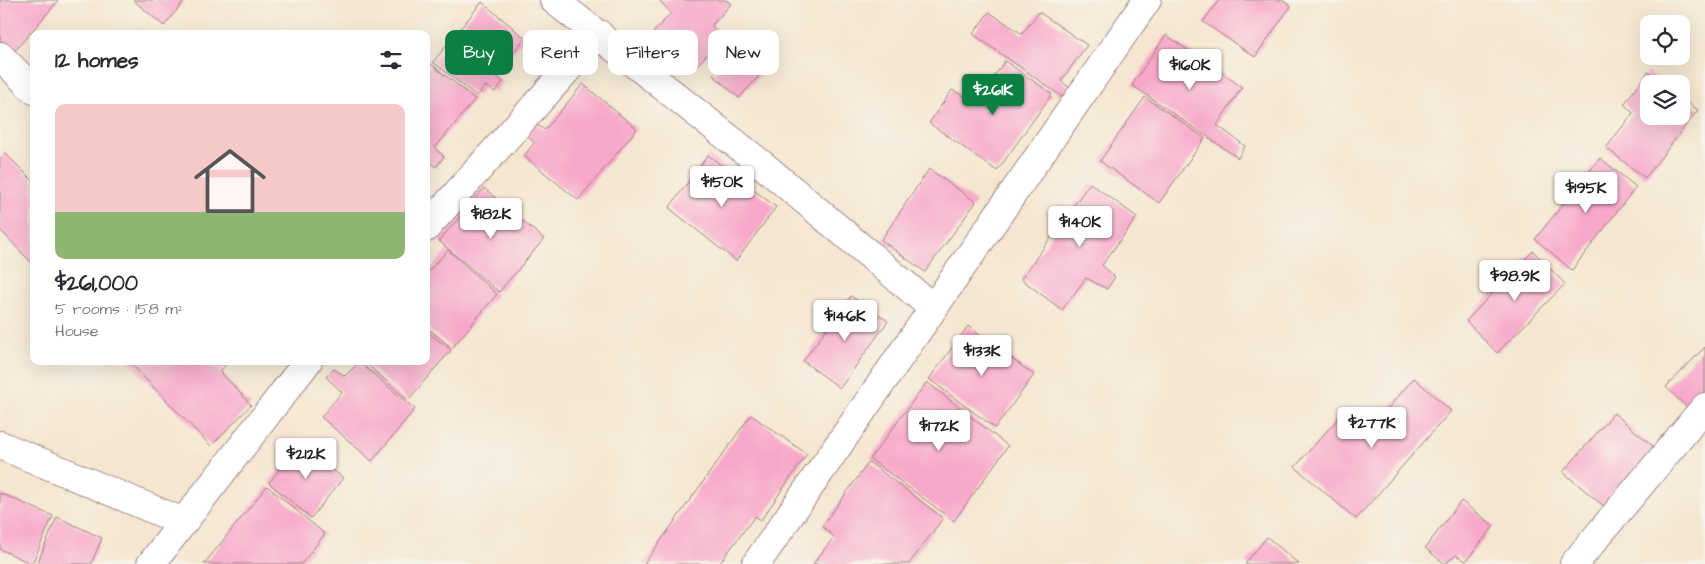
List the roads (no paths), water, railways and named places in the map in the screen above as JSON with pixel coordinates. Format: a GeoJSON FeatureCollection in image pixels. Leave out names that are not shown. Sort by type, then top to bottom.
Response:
{"type":"FeatureCollection","features":[{"type":"Feature","properties":{"kind":"street"},"geometry":{"type":"LineString","coordinates":[[554,0],[765,167],[933,308]]}},
{"type":"Feature","properties":{"kind":"street"},"geometry":{"type":"LineString","coordinates":[[756,564],[1147,0]]}},
{"type":"Feature","properties":{"kind":"street"},"geometry":{"type":"LineString","coordinates":[[430,224],[599,34]]}},
{"type":"Feature","properties":{"kind":"street"},"geometry":{"type":"LineString","coordinates":[[0,56],[30,86]]}},
{"type":"Feature","properties":{"kind":"street"},"geometry":{"type":"LineString","coordinates":[[151,564],[304,365]]}},
{"type":"Feature","properties":{"kind":"street"},"geometry":{"type":"LineString","coordinates":[[1574,564],[1705,407]]}},
{"type":"Feature","properties":{"kind":"street"},"geometry":{"type":"LineString","coordinates":[[0,445],[184,522]]}}]}
